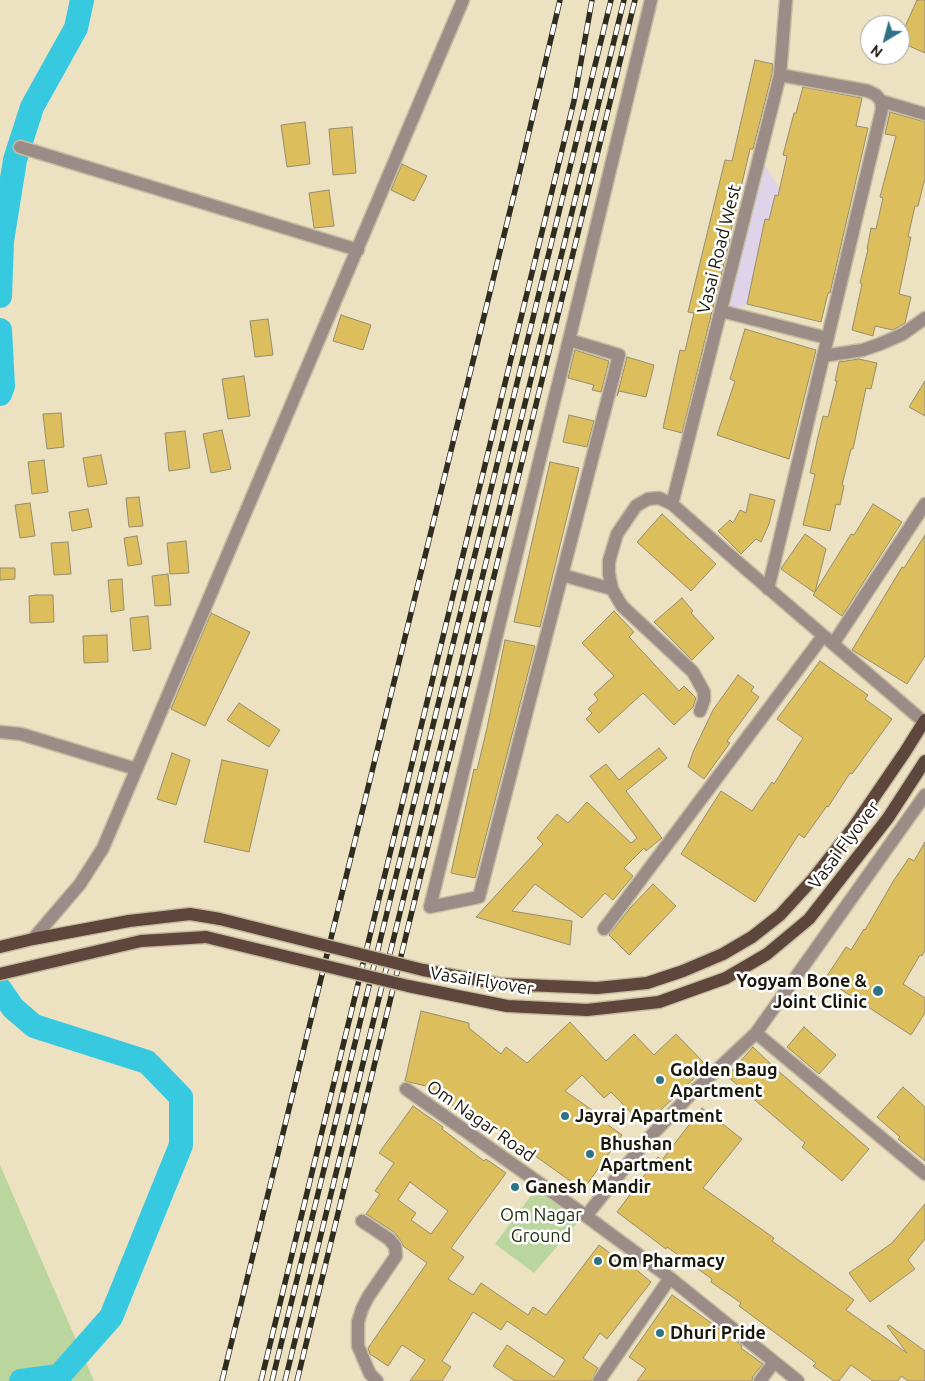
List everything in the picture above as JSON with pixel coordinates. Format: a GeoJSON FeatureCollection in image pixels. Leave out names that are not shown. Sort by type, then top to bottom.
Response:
{"type":"FeatureCollection","features":[{"type":"Feature","properties":{"kind":"main road","name":"Vasai Flyover"},"geometry":{"type":"LineString","coordinates":[[0,947],[129,921],[190,914],[220,919],[423,970],[500,984],[597,988],[647,983],[683,971],[723,954],[752,937],[780,915],[813,880],[853,828],[925,722]]}},
{"type":"Feature","properties":{"kind":"main road","name":"Vasai Flyover"},"geometry":{"type":"LineString","coordinates":[[0,974],[141,941],[206,937],[408,986],[507,1006],[587,1010],[659,1002],[726,978],[768,954],[809,919],[888,818],[922,766]]}},
{"type":"Feature","properties":{"kind":"street"},"geometry":{"type":"LineString","coordinates":[[33,939],[80,884],[103,848],[463,0]]}},
{"type":"Feature","properties":{"kind":"street"},"geometry":{"type":"LineString","coordinates":[[569,340],[619,354],[479,897],[430,907],[651,0]]}},
{"type":"Feature","properties":{"kind":"street","name":"Vasai Road West"},"geometry":{"type":"LineString","coordinates":[[672,504],[780,75],[786,0]]}},
{"type":"Feature","properties":{"kind":"street"},"geometry":{"type":"LineString","coordinates":[[768,589],[882,109],[881,102],[876,95],[868,90],[780,75]]}},
{"type":"Feature","properties":{"kind":"street"},"geometry":{"type":"LineString","coordinates":[[881,102],[925,114]]}},
{"type":"Feature","properties":{"kind":"street"},"geometry":{"type":"LineString","coordinates":[[20,147],[358,250]]}},
{"type":"Feature","properties":{"kind":"street"},"geometry":{"type":"LineString","coordinates":[[721,311],[827,338]]}},
{"type":"Feature","properties":{"kind":"street"},"geometry":{"type":"LineString","coordinates":[[823,356],[863,350],[880,344],[903,334],[925,318]]}},
{"type":"Feature","properties":{"kind":"street"},"geometry":{"type":"LineString","coordinates":[[700,711],[704,700],[704,692],[693,672],[622,606],[612,589],[608,574],[612,548],[617,534],[636,506],[648,499],[659,498],[672,504],[768,589],[925,722]]}},
{"type":"Feature","properties":{"kind":"street"},"geometry":{"type":"LineString","coordinates":[[834,644],[925,504]]}},
{"type":"Feature","properties":{"kind":"street"},"geometry":{"type":"LineString","coordinates":[[562,575],[612,589]]}},
{"type":"Feature","properties":{"kind":"street"},"geometry":{"type":"LineString","coordinates":[[604,928],[823,636]]}},
{"type":"Feature","properties":{"kind":"street"},"geometry":{"type":"LineString","coordinates":[[0,732],[21,734],[136,769]]}},
{"type":"Feature","properties":{"kind":"street"},"geometry":{"type":"LineString","coordinates":[[586,1216],[646,1141],[690,1095],[756,1033],[925,795]]}},
{"type":"Feature","properties":{"kind":"street"},"geometry":{"type":"LineString","coordinates":[[756,1033],[925,1174]]}},
{"type":"Feature","properties":{"kind":"street","name":"Om Nagar Road"},"geometry":{"type":"LineString","coordinates":[[406,1090],[586,1216],[670,1278],[798,1381]]}},
{"type":"Feature","properties":{"kind":"street"},"geometry":{"type":"LineString","coordinates":[[362,1221],[395,1246],[396,1256],[368,1297],[358,1322],[358,1346],[370,1374],[377,1381]]}},
{"type":"Feature","properties":{"kind":"street"},"geometry":{"type":"LineString","coordinates":[[599,1381],[670,1278]]}},
{"type":"Feature","properties":{"kind":"street"},"geometry":{"type":"LineString","coordinates":[[760,1381],[774,1362]]}},
{"type":"Feature","properties":{"kind":"shaded area"},"geometry":{"type":"Polygon","coordinates":[[[760,157],[840,285],[721,311],[760,157]]]}},
{"type":"Feature","properties":{"kind":"green space"},"geometry":{"type":"Polygon","coordinates":[[[0,1165],[94,1381],[0,1381],[0,1165]]]}},
{"type":"Feature","properties":{"kind":"green space","name":"Om Nagar Ground"},"geometry":{"type":"Polygon","coordinates":[[[535,1190],[580,1220],[534,1273],[495,1244],[535,1190]]]}},
{"type":"Feature","properties":{"kind":"building"},"geometry":{"type":"Polygon","coordinates":[[[917,0],[925,0],[925,53],[910,46],[910,16],[917,0]]]}},
{"type":"Feature","properties":{"kind":"building"},"geometry":{"type":"Polygon","coordinates":[[[755,60],[773,64],[772,74],[753,149],[750,149],[730,239],[682,433],[663,428],[680,350],[685,351],[694,313],[688,312],[725,160],[732,161],[755,60]]]}},
{"type":"Feature","properties":{"kind":"building"},"geometry":{"type":"Polygon","coordinates":[[[803,87],[862,98],[856,126],[868,128],[830,293],[828,293],[821,322],[747,304],[765,219],[769,220],[775,195],[778,196],[787,156],[783,155],[803,87]]]}},
{"type":"Feature","properties":{"kind":"building"},"geometry":{"type":"Polygon","coordinates":[[[890,112],[925,122],[925,182],[918,206],[915,206],[908,237],[911,237],[899,294],[911,297],[905,323],[893,330],[875,326],[873,336],[852,330],[871,228],[876,229],[883,198],[880,197],[896,136],[885,134],[890,112]]]}},
{"type":"Feature","properties":{"kind":"building"},"geometry":{"type":"Polygon","coordinates":[[[305,122],[310,164],[287,167],[281,125],[305,122]]]}},
{"type":"Feature","properties":{"kind":"building"},"geometry":{"type":"Polygon","coordinates":[[[352,127],[356,173],[333,175],[329,129],[352,127]]]}},
{"type":"Feature","properties":{"kind":"building"},"geometry":{"type":"Polygon","coordinates":[[[402,164],[427,176],[414,201],[391,190],[402,164]]]}},
{"type":"Feature","properties":{"kind":"building"},"geometry":{"type":"Polygon","coordinates":[[[329,190],[334,226],[314,228],[309,193],[329,190]]]}},
{"type":"Feature","properties":{"kind":"building"},"geometry":{"type":"Polygon","coordinates":[[[341,315],[371,325],[363,350],[333,341],[341,315]]]}},
{"type":"Feature","properties":{"kind":"building"},"geometry":{"type":"Polygon","coordinates":[[[268,319],[273,355],[255,357],[250,321],[268,319]]]}},
{"type":"Feature","properties":{"kind":"building"},"geometry":{"type":"Polygon","coordinates":[[[745,329],[816,350],[789,459],[717,435],[735,381],[730,379],[745,329]]]}},
{"type":"Feature","properties":{"kind":"building"},"geometry":{"type":"Polygon","coordinates":[[[575,350],[609,361],[601,392],[592,390],[594,385],[568,378],[575,350]]]}},
{"type":"Feature","properties":{"kind":"building"},"geometry":{"type":"Polygon","coordinates":[[[627,357],[654,365],[646,397],[619,391],[617,396],[627,357]]]}},
{"type":"Feature","properties":{"kind":"building"},"geometry":{"type":"Polygon","coordinates":[[[859,359],[877,363],[871,389],[866,388],[853,449],[851,449],[842,485],[844,486],[840,505],[836,504],[830,531],[803,525],[815,474],[810,473],[817,441],[823,416],[828,417],[837,381],[835,381],[839,362],[859,359]]]}},
{"type":"Feature","properties":{"kind":"building"},"geometry":{"type":"Polygon","coordinates":[[[244,376],[250,416],[228,419],[222,379],[244,376]]]}},
{"type":"Feature","properties":{"kind":"building"},"geometry":{"type":"Polygon","coordinates":[[[925,381],[925,416],[909,407],[925,381]]]}},
{"type":"Feature","properties":{"kind":"building"},"geometry":{"type":"Polygon","coordinates":[[[61,413],[64,447],[47,449],[43,414],[61,413]]]}},
{"type":"Feature","properties":{"kind":"building"},"geometry":{"type":"Polygon","coordinates":[[[569,415],[594,421],[587,447],[563,442],[569,415]]]}},
{"type":"Feature","properties":{"kind":"building"},"geometry":{"type":"Polygon","coordinates":[[[222,430],[231,469],[211,473],[203,434],[222,430]]]}},
{"type":"Feature","properties":{"kind":"building"},"geometry":{"type":"Polygon","coordinates":[[[185,431],[190,468],[169,471],[165,433],[185,431]]]}},
{"type":"Feature","properties":{"kind":"building"},"geometry":{"type":"Polygon","coordinates":[[[101,455],[107,484],[88,487],[83,458],[101,455]]]}},
{"type":"Feature","properties":{"kind":"building"},"geometry":{"type":"Polygon","coordinates":[[[44,460],[48,492],[32,494],[28,462],[44,460]]]}},
{"type":"Feature","properties":{"kind":"building"},"geometry":{"type":"Polygon","coordinates":[[[550,462],[579,468],[540,627],[514,622],[550,462]]]}},
{"type":"Feature","properties":{"kind":"building"},"geometry":{"type":"Polygon","coordinates":[[[750,494],[775,500],[769,524],[761,542],[756,539],[741,554],[718,531],[730,520],[733,523],[740,510],[746,513],[750,494]]]}},
{"type":"Feature","properties":{"kind":"building"},"geometry":{"type":"Polygon","coordinates":[[[139,497],[143,526],[129,527],[126,498],[139,497]]]}},
{"type":"Feature","properties":{"kind":"building"},"geometry":{"type":"Polygon","coordinates":[[[30,503],[35,536],[20,538],[15,505],[30,503]]]}},
{"type":"Feature","properties":{"kind":"building"},"geometry":{"type":"Polygon","coordinates":[[[873,504],[902,522],[842,616],[813,595],[815,593],[781,569],[805,534],[826,549],[815,592],[851,534],[854,535],[873,504]]]}},
{"type":"Feature","properties":{"kind":"building"},"geometry":{"type":"Polygon","coordinates":[[[88,509],[92,527],[72,531],[69,512],[88,509]]]}},
{"type":"Feature","properties":{"kind":"building"},"geometry":{"type":"Polygon","coordinates":[[[662,514],[716,564],[691,591],[637,542],[662,514]]]}},
{"type":"Feature","properties":{"kind":"building"},"geometry":{"type":"Polygon","coordinates":[[[925,535],[925,656],[907,684],[852,650],[902,567],[904,568],[925,535]]]}},
{"type":"Feature","properties":{"kind":"building"},"geometry":{"type":"Polygon","coordinates":[[[137,536],[142,564],[128,566],[124,538],[137,536]]]}},
{"type":"Feature","properties":{"kind":"building"},"geometry":{"type":"Polygon","coordinates":[[[186,541],[189,573],[170,574],[167,543],[186,541]]]}},
{"type":"Feature","properties":{"kind":"building"},"geometry":{"type":"Polygon","coordinates":[[[68,542],[71,574],[54,575],[51,543],[68,542]]]}},
{"type":"Feature","properties":{"kind":"building"},"geometry":{"type":"Polygon","coordinates":[[[0,568],[15,568],[15,579],[0,580],[0,568]]]}},
{"type":"Feature","properties":{"kind":"building"},"geometry":{"type":"Polygon","coordinates":[[[168,574],[171,605],[155,606],[152,576],[168,574]]]}},
{"type":"Feature","properties":{"kind":"building"},"geometry":{"type":"Polygon","coordinates":[[[122,579],[124,610],[111,612],[108,580],[122,579]]]}},
{"type":"Feature","properties":{"kind":"building"},"geometry":{"type":"Polygon","coordinates":[[[53,595],[54,622],[30,623],[29,596],[53,595]]]}},
{"type":"Feature","properties":{"kind":"building"},"geometry":{"type":"Polygon","coordinates":[[[682,598],[693,611],[691,613],[714,638],[692,660],[654,622],[682,598]]]}},
{"type":"Feature","properties":{"kind":"building"},"geometry":{"type":"Polygon","coordinates":[[[614,611],[634,632],[629,637],[679,691],[684,686],[696,698],[693,707],[674,725],[643,693],[599,733],[586,719],[592,713],[588,709],[598,700],[594,694],[614,676],[582,643],[614,611]]]}},
{"type":"Feature","properties":{"kind":"building"},"geometry":{"type":"Polygon","coordinates":[[[211,613],[250,632],[205,726],[171,709],[211,613]]]}},
{"type":"Feature","properties":{"kind":"building"},"geometry":{"type":"Polygon","coordinates":[[[148,616],[151,649],[133,651],[130,618],[148,616]]]}},
{"type":"Feature","properties":{"kind":"building"},"geometry":{"type":"Polygon","coordinates":[[[107,635],[108,662],[84,663],[83,636],[107,635]]]}},
{"type":"Feature","properties":{"kind":"building"},"geometry":{"type":"Polygon","coordinates":[[[505,640],[535,646],[475,878],[451,873],[474,769],[477,770],[487,728],[505,640]]]}},
{"type":"Feature","properties":{"kind":"building"},"geometry":{"type":"Polygon","coordinates":[[[820,661],[868,695],[865,699],[892,719],[852,774],[850,773],[828,807],[804,838],[799,834],[755,902],[681,854],[721,791],[752,811],[772,782],[774,784],[803,738],[777,719],[820,661]]]}},
{"type":"Feature","properties":{"kind":"building"},"geometry":{"type":"Polygon","coordinates":[[[738,675],[754,687],[751,691],[759,697],[727,741],[730,743],[704,779],[688,767],[713,710],[738,675]]]}},
{"type":"Feature","properties":{"kind":"building"},"geometry":{"type":"Polygon","coordinates":[[[239,703],[280,730],[269,747],[227,720],[239,703]]]}},
{"type":"Feature","properties":{"kind":"building"},"geometry":{"type":"Polygon","coordinates":[[[659,748],[667,758],[626,791],[662,838],[646,851],[644,848],[624,868],[633,876],[613,900],[605,893],[582,918],[535,884],[512,911],[572,921],[570,945],[476,917],[543,844],[537,838],[557,814],[568,823],[587,802],[631,843],[637,838],[590,776],[606,764],[619,780],[659,748]]]}},
{"type":"Feature","properties":{"kind":"building"},"geometry":{"type":"Polygon","coordinates":[[[172,753],[190,760],[176,805],[157,799],[172,753]]]}},
{"type":"Feature","properties":{"kind":"building"},"geometry":{"type":"Polygon","coordinates":[[[222,760],[268,770],[249,852],[204,842],[222,760]]]}},
{"type":"Feature","properties":{"kind":"building"},"geometry":{"type":"Polygon","coordinates":[[[925,842],[925,950],[903,984],[925,998],[925,1013],[911,1035],[825,979],[846,947],[851,950],[909,858],[914,861],[925,842]]]}},
{"type":"Feature","properties":{"kind":"building"},"geometry":{"type":"Polygon","coordinates":[[[653,884],[676,906],[629,955],[609,935],[631,907],[653,884]]]}},
{"type":"Feature","properties":{"kind":"building"},"geometry":{"type":"Polygon","coordinates":[[[421,1011],[469,1023],[469,1028],[501,1054],[506,1047],[527,1063],[570,1022],[606,1061],[634,1034],[654,1055],[676,1034],[707,1066],[644,1126],[611,1092],[604,1098],[582,1075],[565,1091],[622,1135],[583,1190],[482,1118],[476,1125],[430,1087],[405,1081],[421,1011]]]}},
{"type":"Feature","properties":{"kind":"building"},"geometry":{"type":"Polygon","coordinates":[[[804,1027],[836,1055],[819,1074],[787,1047],[804,1027]]]}},
{"type":"Feature","properties":{"kind":"building"},"geometry":{"type":"Polygon","coordinates":[[[753,1047],[869,1149],[842,1181],[802,1147],[805,1143],[727,1076],[753,1047]]]}},
{"type":"Feature","properties":{"kind":"building"},"geometry":{"type":"Polygon","coordinates":[[[903,1087],[925,1107],[925,1161],[898,1139],[900,1137],[877,1117],[903,1087]]]}},
{"type":"Feature","properties":{"kind":"building"},"geometry":{"type":"Polygon","coordinates":[[[413,1106],[443,1127],[442,1129],[484,1161],[486,1159],[506,1173],[451,1248],[464,1257],[448,1279],[473,1295],[481,1283],[528,1315],[533,1307],[546,1315],[599,1245],[630,1268],[632,1266],[651,1282],[607,1339],[600,1333],[583,1358],[598,1368],[591,1381],[515,1381],[493,1366],[507,1345],[554,1377],[565,1360],[507,1321],[501,1330],[473,1312],[442,1361],[451,1367],[442,1381],[410,1381],[425,1360],[402,1345],[388,1366],[370,1354],[368,1348],[427,1263],[403,1246],[394,1232],[366,1214],[380,1194],[375,1191],[394,1163],[379,1153],[413,1106]],[[410,1182],[398,1200],[416,1213],[411,1220],[431,1234],[448,1211],[410,1182]]]}},
{"type":"Feature","properties":{"kind":"building"},"geometry":{"type":"Polygon","coordinates":[[[702,1108],[742,1139],[703,1188],[774,1238],[772,1241],[854,1300],[846,1310],[907,1353],[887,1326],[889,1325],[925,1351],[925,1381],[908,1381],[901,1376],[898,1381],[873,1381],[851,1365],[839,1381],[834,1381],[813,1366],[816,1363],[739,1306],[741,1303],[711,1282],[712,1279],[667,1247],[666,1249],[617,1212],[658,1157],[662,1160],[702,1108]]]}},
{"type":"Feature","properties":{"kind":"building"},"geometry":{"type":"Polygon","coordinates":[[[925,1204],[925,1239],[908,1260],[915,1269],[870,1302],[849,1273],[892,1243],[925,1204]]]}},
{"type":"Feature","properties":{"kind":"building"},"geometry":{"type":"Polygon","coordinates":[[[672,1295],[724,1332],[742,1346],[741,1348],[763,1364],[753,1376],[752,1381],[637,1381],[646,1369],[629,1357],[672,1295]]]}},
{"type":"Feature","properties":{"kind":"waterway"},"geometry":{"type":"LineString","coordinates":[[0,296],[2,241],[15,160],[32,107],[76,28],[82,0]]}},
{"type":"Feature","properties":{"kind":"waterway"},"geometry":{"type":"LineString","coordinates":[[0,330],[3,386],[0,394]]}},
{"type":"Feature","properties":{"kind":"waterway"},"geometry":{"type":"LineString","coordinates":[[0,989],[13,1008],[34,1026],[147,1062],[181,1097],[181,1145],[111,1317],[59,1376],[21,1381]]}},
{"type":"Feature","properties":{"kind":"railway"},"geometry":{"type":"LineString","coordinates":[[222,1381],[522,162],[560,0]]}},
{"type":"Feature","properties":{"kind":"railway"},"geometry":{"type":"LineString","coordinates":[[261,1381],[574,101],[592,0]]}},
{"type":"Feature","properties":{"kind":"railway"},"geometry":{"type":"LineString","coordinates":[[272,1381],[611,0]]}},
{"type":"Feature","properties":{"kind":"railway"},"geometry":{"type":"LineString","coordinates":[[285,1381],[624,0]]}},
{"type":"Feature","properties":{"kind":"railway"},"geometry":{"type":"LineString","coordinates":[[297,1381],[635,0]]}},
{"type":"Feature","properties":{"kind":"place","name":"Yogyam Bone & Joint Clinic"},"geometry":{"type":"Point","coordinates":[878,991]}},
{"type":"Feature","properties":{"kind":"place","name":"Golden Baug Apartment"},"geometry":{"type":"Point","coordinates":[660,1080]}},
{"type":"Feature","properties":{"kind":"place","name":"Jayraj Apartment"},"geometry":{"type":"Point","coordinates":[565,1116]}},
{"type":"Feature","properties":{"kind":"place","name":"Bhushan Apartment"},"geometry":{"type":"Point","coordinates":[590,1154]}},
{"type":"Feature","properties":{"kind":"place","name":"Ganesh Mandir"},"geometry":{"type":"Point","coordinates":[515,1187]}},
{"type":"Feature","properties":{"kind":"place","name":"Om Pharmacy"},"geometry":{"type":"Point","coordinates":[598,1261]}},
{"type":"Feature","properties":{"kind":"place","name":"Dhuri Pride"},"geometry":{"type":"Point","coordinates":[660,1333]}}]}
